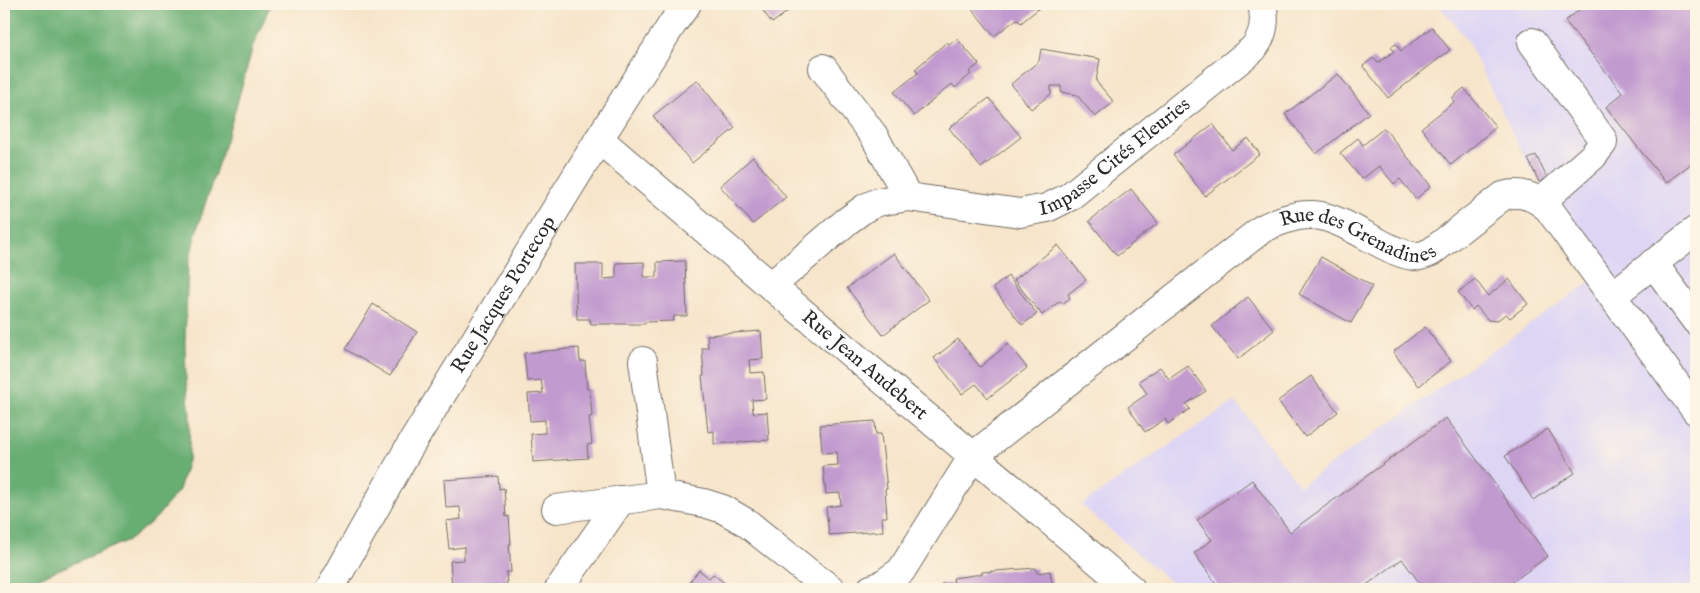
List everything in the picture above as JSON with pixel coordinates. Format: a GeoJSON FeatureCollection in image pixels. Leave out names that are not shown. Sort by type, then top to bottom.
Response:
{"type":"FeatureCollection","features":[{"type":"Feature","properties":{"kind":"street","name":"Rue Jacques Portecop"},"geometry":{"type":"LineString","coordinates":[[330,589],[407,450],[599,139],[687,4]]}},
{"type":"Feature","properties":{"kind":"street","name":"Impasse Cités Fleuries"},"geometry":{"type":"LineString","coordinates":[[771,286],[847,221],[865,208],[878,202],[908,197],[1020,212],[1040,210],[1057,204],[1254,49],[1260,40],[1265,22],[1262,4]]}},
{"type":"Feature","properties":{"kind":"street"},"geometry":{"type":"LineString","coordinates":[[1532,42],[1603,140],[1603,143],[1593,156],[1542,202],[1696,411]]}},
{"type":"Feature","properties":{"kind":"street"},"geometry":{"type":"LineString","coordinates":[[823,68],[874,136],[908,197]]}},
{"type":"Feature","properties":{"kind":"street","name":"Rue Jean Audebert"},"geometry":{"type":"LineString","coordinates":[[599,139],[1131,589]]}},
{"type":"Feature","properties":{"kind":"street","name":"Rue des Grenadines"},"geometry":{"type":"LineString","coordinates":[[973,456],[1262,229],[1277,222],[1314,215],[1329,218],[1397,250],[1420,256],[1431,252],[1503,196],[1512,193],[1522,194],[1542,202]]}},
{"type":"Feature","properties":{"kind":"street"},"geometry":{"type":"LineString","coordinates":[[1612,296],[1696,230]]}},
{"type":"Feature","properties":{"kind":"street"},"geometry":{"type":"LineString","coordinates":[[1654,263],[1696,321]]}},
{"type":"Feature","properties":{"kind":"street"},"geometry":{"type":"LineString","coordinates":[[643,361],[661,495]]}},
{"type":"Feature","properties":{"kind":"street"},"geometry":{"type":"LineString","coordinates":[[871,589],[880,586],[901,570],[973,456]]}},
{"type":"Feature","properties":{"kind":"street"},"geometry":{"type":"LineString","coordinates":[[556,509],[661,495],[704,503],[723,509],[747,523],[831,589]]}},
{"type":"Feature","properties":{"kind":"street"},"geometry":{"type":"LineString","coordinates":[[559,589],[621,500]]}},
{"type":"Feature","properties":{"kind":"shaded area"},"geometry":{"type":"Polygon","coordinates":[[[1438,4],[1696,4],[1696,589],[1179,589],[1081,505],[1235,401],[1300,486],[1607,270],[1528,165],[1466,38],[1438,4]]]}},
{"type":"Feature","properties":{"kind":"green space"},"geometry":{"type":"Polygon","coordinates":[[[4,4],[271,4],[253,46],[233,118],[198,226],[188,265],[185,342],[186,379],[190,414],[189,457],[179,490],[157,517],[131,539],[16,589],[4,589],[4,4]]]}},
{"type":"Feature","properties":{"kind":"building"},"geometry":{"type":"Polygon","coordinates":[[[758,4],[798,4],[772,23],[758,4]]]}},
{"type":"Feature","properties":{"kind":"building"},"geometry":{"type":"Polygon","coordinates":[[[968,4],[1043,5],[1021,23],[1017,19],[994,36],[968,4]]]}},
{"type":"Feature","properties":{"kind":"building"},"geometry":{"type":"Polygon","coordinates":[[[1587,4],[1696,4],[1696,160],[1666,183],[1606,107],[1623,93],[1565,21],[1587,4]]]}},
{"type":"Feature","properties":{"kind":"building"},"geometry":{"type":"Polygon","coordinates":[[[1432,27],[1450,50],[1388,98],[1363,66],[1373,58],[1378,63],[1394,51],[1391,47],[1396,44],[1401,51],[1432,27]]]}},
{"type":"Feature","properties":{"kind":"building"},"geometry":{"type":"Polygon","coordinates":[[[957,39],[979,64],[955,88],[952,84],[914,116],[894,92],[918,73],[915,69],[947,42],[949,44],[957,39]]]}},
{"type":"Feature","properties":{"kind":"building"},"geometry":{"type":"Polygon","coordinates":[[[1041,49],[1100,59],[1096,81],[1114,102],[1095,117],[1077,95],[1061,92],[1061,86],[1051,86],[1051,94],[1031,109],[1011,84],[1039,61],[1041,49]]]}},
{"type":"Feature","properties":{"kind":"building"},"geometry":{"type":"Polygon","coordinates":[[[1338,74],[1369,113],[1316,154],[1285,114],[1338,74]]]}},
{"type":"Feature","properties":{"kind":"building"},"geometry":{"type":"Polygon","coordinates":[[[697,80],[735,128],[692,163],[653,116],[697,80]]]}},
{"type":"Feature","properties":{"kind":"building"},"geometry":{"type":"Polygon","coordinates":[[[1464,88],[1496,127],[1451,165],[1421,128],[1454,102],[1452,98],[1464,88]]]}},
{"type":"Feature","properties":{"kind":"building"},"geometry":{"type":"Polygon","coordinates":[[[989,98],[1021,137],[981,168],[949,128],[989,98]]]}},
{"type":"Feature","properties":{"kind":"building"},"geometry":{"type":"Polygon","coordinates":[[[1213,124],[1232,150],[1248,138],[1260,154],[1205,196],[1173,155],[1213,124]]]}},
{"type":"Feature","properties":{"kind":"building"},"geometry":{"type":"Polygon","coordinates":[[[1384,128],[1431,186],[1416,199],[1400,179],[1394,184],[1379,166],[1362,179],[1340,153],[1358,138],[1363,145],[1384,128]]]}},
{"type":"Feature","properties":{"kind":"building"},"geometry":{"type":"Polygon","coordinates":[[[1536,155],[1547,178],[1539,182],[1528,159],[1536,155]]]}},
{"type":"Feature","properties":{"kind":"building"},"geometry":{"type":"Polygon","coordinates":[[[753,157],[786,197],[753,224],[720,186],[753,157]]]}},
{"type":"Feature","properties":{"kind":"building"},"geometry":{"type":"Polygon","coordinates":[[[1131,189],[1158,223],[1117,256],[1089,221],[1131,189]]]}},
{"type":"Feature","properties":{"kind":"building"},"geometry":{"type":"Polygon","coordinates":[[[1058,245],[1086,280],[1068,294],[1070,298],[1062,304],[1060,301],[1042,315],[1014,280],[1058,245]]]}},
{"type":"Feature","properties":{"kind":"building"},"geometry":{"type":"Polygon","coordinates":[[[894,253],[929,300],[883,335],[847,288],[894,253]]]}},
{"type":"Feature","properties":{"kind":"building"},"geometry":{"type":"Polygon","coordinates":[[[1321,257],[1372,286],[1351,323],[1299,294],[1321,257]]]}},
{"type":"Feature","properties":{"kind":"building"},"geometry":{"type":"Polygon","coordinates":[[[685,261],[687,316],[674,316],[673,321],[645,322],[645,324],[591,324],[590,319],[577,319],[575,264],[603,264],[603,279],[616,278],[616,263],[644,262],[644,277],[657,277],[657,262],[685,261]]]}},
{"type":"Feature","properties":{"kind":"building"},"geometry":{"type":"Polygon","coordinates":[[[1008,276],[1037,314],[1022,325],[993,288],[1008,276]]]}},
{"type":"Feature","properties":{"kind":"building"},"geometry":{"type":"Polygon","coordinates":[[[1475,279],[1488,296],[1509,279],[1528,304],[1510,318],[1506,314],[1496,321],[1488,320],[1476,306],[1472,310],[1458,292],[1475,279]]]}},
{"type":"Feature","properties":{"kind":"building"},"geometry":{"type":"Polygon","coordinates":[[[1248,297],[1274,330],[1238,359],[1212,326],[1248,297]]]}},
{"type":"Feature","properties":{"kind":"building"},"geometry":{"type":"Polygon","coordinates":[[[373,304],[417,332],[390,376],[345,349],[373,304]]]}},
{"type":"Feature","properties":{"kind":"building"},"geometry":{"type":"Polygon","coordinates":[[[1425,327],[1451,361],[1419,386],[1393,352],[1425,327]]]}},
{"type":"Feature","properties":{"kind":"building"},"geometry":{"type":"Polygon","coordinates":[[[761,331],[763,359],[749,360],[750,373],[764,372],[766,399],[752,400],[753,413],[767,412],[769,440],[714,444],[714,431],[708,432],[702,376],[704,376],[702,348],[708,348],[707,335],[761,331]]]}},
{"type":"Feature","properties":{"kind":"building"},"geometry":{"type":"Polygon","coordinates":[[[958,339],[980,367],[1008,344],[1027,368],[988,398],[976,384],[962,394],[934,358],[958,339]]]}},
{"type":"Feature","properties":{"kind":"building"},"geometry":{"type":"Polygon","coordinates":[[[579,348],[580,361],[585,361],[587,389],[590,389],[592,416],[589,417],[592,444],[587,445],[588,458],[533,462],[531,434],[545,433],[545,420],[530,421],[528,394],[543,393],[541,380],[527,381],[524,353],[579,348]]]}},
{"type":"Feature","properties":{"kind":"building"},"geometry":{"type":"Polygon","coordinates":[[[1188,366],[1206,391],[1186,404],[1190,409],[1168,424],[1165,419],[1145,432],[1128,407],[1147,394],[1139,381],[1160,367],[1169,379],[1188,366]]]}},
{"type":"Feature","properties":{"kind":"building"},"geometry":{"type":"Polygon","coordinates":[[[1311,376],[1338,412],[1305,437],[1278,401],[1311,376]]]}},
{"type":"Feature","properties":{"kind":"building"},"geometry":{"type":"Polygon","coordinates":[[[1446,418],[1548,556],[1503,589],[1424,589],[1402,559],[1361,589],[1220,589],[1194,553],[1212,540],[1197,520],[1252,480],[1290,532],[1446,418]]]}},
{"type":"Feature","properties":{"kind":"building"},"geometry":{"type":"Polygon","coordinates":[[[875,421],[876,434],[881,434],[887,489],[885,489],[887,517],[882,517],[883,531],[829,535],[826,507],[841,505],[840,493],[826,494],[823,466],[838,465],[837,452],[822,453],[820,425],[875,421]]]}},
{"type":"Feature","properties":{"kind":"building"},"geometry":{"type":"Polygon","coordinates":[[[1548,429],[1575,473],[1533,500],[1505,456],[1548,429]]]}},
{"type":"Feature","properties":{"kind":"building"},"geometry":{"type":"Polygon","coordinates":[[[498,476],[499,489],[504,488],[506,517],[509,516],[511,572],[506,572],[507,585],[452,589],[450,561],[464,560],[464,547],[449,549],[446,521],[461,519],[460,507],[446,508],[444,480],[498,476]]]}},
{"type":"Feature","properties":{"kind":"building"},"geometry":{"type":"Polygon","coordinates":[[[1036,568],[1037,573],[1050,571],[1053,589],[942,589],[941,584],[954,583],[953,578],[982,574],[982,572],[1036,568]]]}},
{"type":"Feature","properties":{"kind":"building"},"geometry":{"type":"Polygon","coordinates":[[[699,570],[709,578],[713,574],[732,589],[684,589],[699,570]]]}}]}
